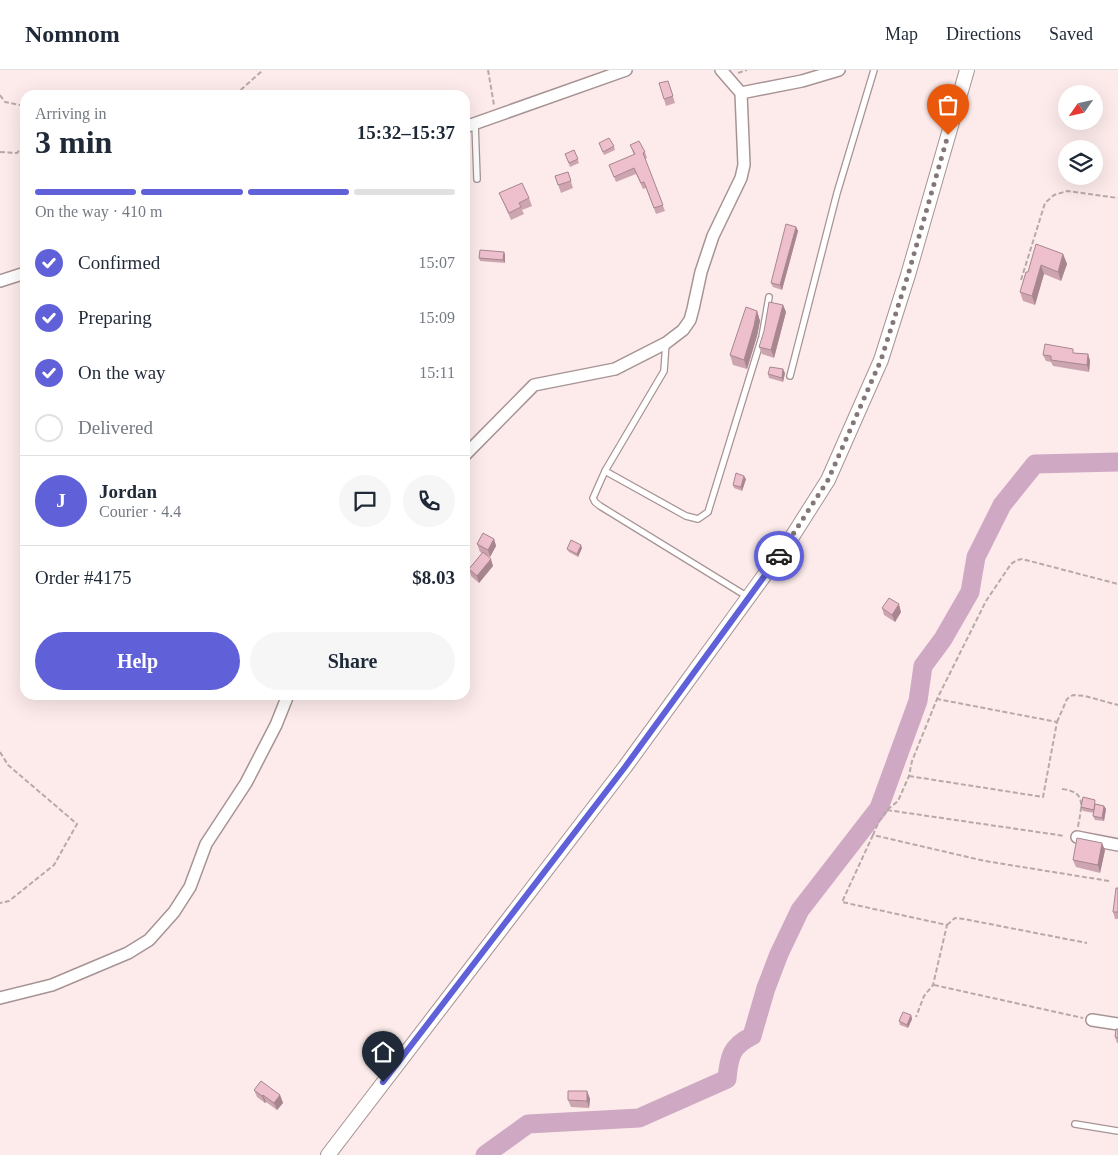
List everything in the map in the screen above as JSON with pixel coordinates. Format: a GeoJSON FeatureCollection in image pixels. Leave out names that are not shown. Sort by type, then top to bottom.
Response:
{"type":"FeatureCollection","features":[{"type":"Feature","properties":{"kind":"street"},"geometry":{"type":"LineString","coordinates":[[470,125],[626,70]]}},
{"type":"Feature","properties":{"kind":"street"},"geometry":{"type":"LineString","coordinates":[[470,450],[534,385],[615,369],[666,343],[683,330],[690,320],[701,272],[712,236],[741,178],[744,165],[741,93],[720,70]]}},
{"type":"Feature","properties":{"kind":"street"},"geometry":{"type":"LineString","coordinates":[[741,93],[802,81],[839,70]]}},
{"type":"Feature","properties":{"kind":"street"},"geometry":{"type":"LineString","coordinates":[[328,1155],[625,767],[749,598],[790,540],[828,480],[881,360],[908,275],[967,70]]}},
{"type":"Feature","properties":{"kind":"street"},"geometry":{"type":"LineString","coordinates":[[0,281],[20,275]]}},
{"type":"Feature","properties":{"kind":"street"},"geometry":{"type":"LineString","coordinates":[[0,998],[52,985],[128,953],[149,940],[174,912],[190,887],[206,844],[246,782],[276,725],[286,700]]}},
{"type":"Feature","properties":{"kind":"street"},"geometry":{"type":"LineString","coordinates":[[1076,837],[1118,846]]}},
{"type":"Feature","properties":{"kind":"street"},"geometry":{"type":"LineString","coordinates":[[1092,1020],[1118,1024]]}},
{"type":"Feature","properties":{"kind":"lane"},"geometry":{"type":"LineString","coordinates":[[790,376],[837,193],[874,70]]}},
{"type":"Feature","properties":{"kind":"lane"},"geometry":{"type":"LineString","coordinates":[[470,125],[477,179]]}},
{"type":"Feature","properties":{"kind":"lane"},"geometry":{"type":"LineString","coordinates":[[605,471],[686,516],[698,519],[708,512],[762,337],[768,297]]}},
{"type":"Feature","properties":{"kind":"lane"},"geometry":{"type":"LineString","coordinates":[[666,343],[664,371],[605,471],[593,498],[595,502],[749,598]]}},
{"type":"Feature","properties":{"kind":"lane"},"geometry":{"type":"LineString","coordinates":[[1075,1124],[1118,1131]]}},
{"type":"Feature","properties":{"kind":"path"},"geometry":{"type":"LineString","coordinates":[[241,90],[263,70]]}},
{"type":"Feature","properties":{"kind":"path"},"geometry":{"type":"LineString","coordinates":[[488,70],[496,115]]}},
{"type":"Feature","properties":{"kind":"path"},"geometry":{"type":"LineString","coordinates":[[0,95],[5,102],[20,105]]}},
{"type":"Feature","properties":{"kind":"path"},"geometry":{"type":"LineString","coordinates":[[0,152],[17,153],[20,150]]}},
{"type":"Feature","properties":{"kind":"path"},"geometry":{"type":"LineString","coordinates":[[1021,280],[1045,203],[1054,195],[1067,191],[1118,198]]}},
{"type":"Feature","properties":{"kind":"path"},"geometry":{"type":"LineString","coordinates":[[947,925],[842,902],[879,821],[887,810],[898,801],[937,698],[986,601],[1011,564],[1017,560],[1118,584]]}},
{"type":"Feature","properties":{"kind":"path"},"geometry":{"type":"LineString","coordinates":[[909,776],[1043,797],[1057,722],[1067,699],[1073,695],[1085,696],[1118,705]]}},
{"type":"Feature","properties":{"kind":"path"},"geometry":{"type":"LineString","coordinates":[[937,698],[1057,722]]}},
{"type":"Feature","properties":{"kind":"path"},"geometry":{"type":"LineString","coordinates":[[0,752],[8,765],[76,824],[54,865],[9,901],[0,903]]}},
{"type":"Feature","properties":{"kind":"path"},"geometry":{"type":"LineString","coordinates":[[887,810],[1076,837],[1082,804],[1080,798],[1072,790],[1062,789]]}},
{"type":"Feature","properties":{"kind":"path"},"geometry":{"type":"LineString","coordinates":[[873,835],[985,861],[1109,882]]}},
{"type":"Feature","properties":{"kind":"path"},"geometry":{"type":"LineString","coordinates":[[916,1017],[924,996],[933,985],[947,925],[955,918],[1087,943]]}},
{"type":"Feature","properties":{"kind":"path"},"geometry":{"type":"LineString","coordinates":[[933,985],[1092,1020]]}},
{"type":"Feature","properties":{"kind":"building"},"geometry":{"type":"Polygon","coordinates":[[[668,81],[673,96],[664,99],[659,83],[668,81]]]}},
{"type":"Feature","properties":{"kind":"building"},"geometry":{"type":"Polygon","coordinates":[[[609,138],[614,146],[603,152],[599,143],[609,138]]]}},
{"type":"Feature","properties":{"kind":"building"},"geometry":{"type":"Polygon","coordinates":[[[639,141],[645,152],[643,153],[663,205],[654,208],[644,182],[641,183],[634,168],[614,177],[609,165],[635,154],[630,145],[639,141]]]}},
{"type":"Feature","properties":{"kind":"building"},"geometry":{"type":"Polygon","coordinates":[[[574,150],[578,159],[569,163],[565,154],[574,150]]]}},
{"type":"Feature","properties":{"kind":"building"},"geometry":{"type":"Polygon","coordinates":[[[568,172],[571,181],[558,185],[555,176],[568,172]]]}},
{"type":"Feature","properties":{"kind":"building"},"geometry":{"type":"Polygon","coordinates":[[[522,183],[529,198],[519,203],[521,207],[509,213],[499,193],[522,183]]]}},
{"type":"Feature","properties":{"kind":"building"},"geometry":{"type":"Polygon","coordinates":[[[786,224],[796,227],[780,285],[771,283],[786,224]]]}},
{"type":"Feature","properties":{"kind":"building"},"geometry":{"type":"Polygon","coordinates":[[[1036,244],[1063,254],[1058,272],[1041,265],[1032,296],[1020,292],[1036,244]]]}},
{"type":"Feature","properties":{"kind":"building"},"geometry":{"type":"Polygon","coordinates":[[[480,250],[504,252],[503,260],[479,258],[480,250]]]}},
{"type":"Feature","properties":{"kind":"building"},"geometry":{"type":"Polygon","coordinates":[[[769,302],[783,305],[771,350],[759,347],[769,302]]]}},
{"type":"Feature","properties":{"kind":"building"},"geometry":{"type":"Polygon","coordinates":[[[746,307],[757,311],[744,360],[730,355],[746,307]]]}},
{"type":"Feature","properties":{"kind":"building"},"geometry":{"type":"Polygon","coordinates":[[[1045,344],[1073,349],[1073,353],[1088,354],[1087,365],[1051,360],[1051,356],[1043,355],[1045,344]]]}},
{"type":"Feature","properties":{"kind":"building"},"geometry":{"type":"Polygon","coordinates":[[[770,367],[783,369],[782,378],[768,374],[770,367]]]}},
{"type":"Feature","properties":{"kind":"building"},"geometry":{"type":"Polygon","coordinates":[[[736,473],[744,476],[741,487],[733,485],[736,473]]]}},
{"type":"Feature","properties":{"kind":"building"},"geometry":{"type":"Polygon","coordinates":[[[483,533],[494,539],[488,550],[477,544],[483,533]]]}},
{"type":"Feature","properties":{"kind":"building"},"geometry":{"type":"Polygon","coordinates":[[[571,540],[581,545],[577,554],[567,549],[571,540]]]}},
{"type":"Feature","properties":{"kind":"building"},"geometry":{"type":"Polygon","coordinates":[[[483,552],[491,559],[477,576],[470,568],[483,552]]]}},
{"type":"Feature","properties":{"kind":"building"},"geometry":{"type":"Polygon","coordinates":[[[889,598],[899,604],[892,615],[882,608],[889,598]]]}},
{"type":"Feature","properties":{"kind":"building"},"geometry":{"type":"Polygon","coordinates":[[[1083,797],[1095,800],[1094,810],[1081,807],[1083,797]]]}},
{"type":"Feature","properties":{"kind":"building"},"geometry":{"type":"Polygon","coordinates":[[[1095,804],[1104,806],[1102,818],[1093,816],[1095,804]]]}},
{"type":"Feature","properties":{"kind":"building"},"geometry":{"type":"Polygon","coordinates":[[[1077,838],[1102,843],[1098,865],[1073,860],[1077,838]]]}},
{"type":"Feature","properties":{"kind":"building"},"geometry":{"type":"Polygon","coordinates":[[[1116,888],[1118,888],[1118,912],[1113,912],[1116,888]]]}},
{"type":"Feature","properties":{"kind":"building"},"geometry":{"type":"Polygon","coordinates":[[[903,1012],[911,1015],[907,1025],[899,1021],[903,1012]]]}},
{"type":"Feature","properties":{"kind":"building"},"geometry":{"type":"Polygon","coordinates":[[[1116,1029],[1118,1029],[1118,1038],[1115,1037],[1116,1029]]]}},
{"type":"Feature","properties":{"kind":"building"},"geometry":{"type":"Polygon","coordinates":[[[261,1081],[280,1095],[274,1103],[254,1090],[261,1081]]]}},
{"type":"Feature","properties":{"kind":"building"},"geometry":{"type":"Polygon","coordinates":[[[568,1091],[587,1091],[587,1101],[568,1100],[568,1091]]]}},
{"type":"Feature","properties":{"kind":"waterway"},"geometry":{"type":"LineString","coordinates":[[485,1155],[528,1124],[639,1118],[727,1079],[732,1053],[735,1048],[752,1036],[766,988],[779,954],[800,910],[879,808],[918,701],[923,666],[943,639],[970,592],[976,557],[1002,505],[1035,464],[1118,462]]}},
{"type":"Feature","properties":{"kind":"way so far"},"geometry":{"type":"LineString","coordinates":[[779,556],[828,480],[881,360],[908,275],[948,135]]}},
{"type":"Feature","properties":{"kind":"route"},"geometry":{"type":"LineString","coordinates":[[383,1082],[625,767],[779,556]]}}]}
